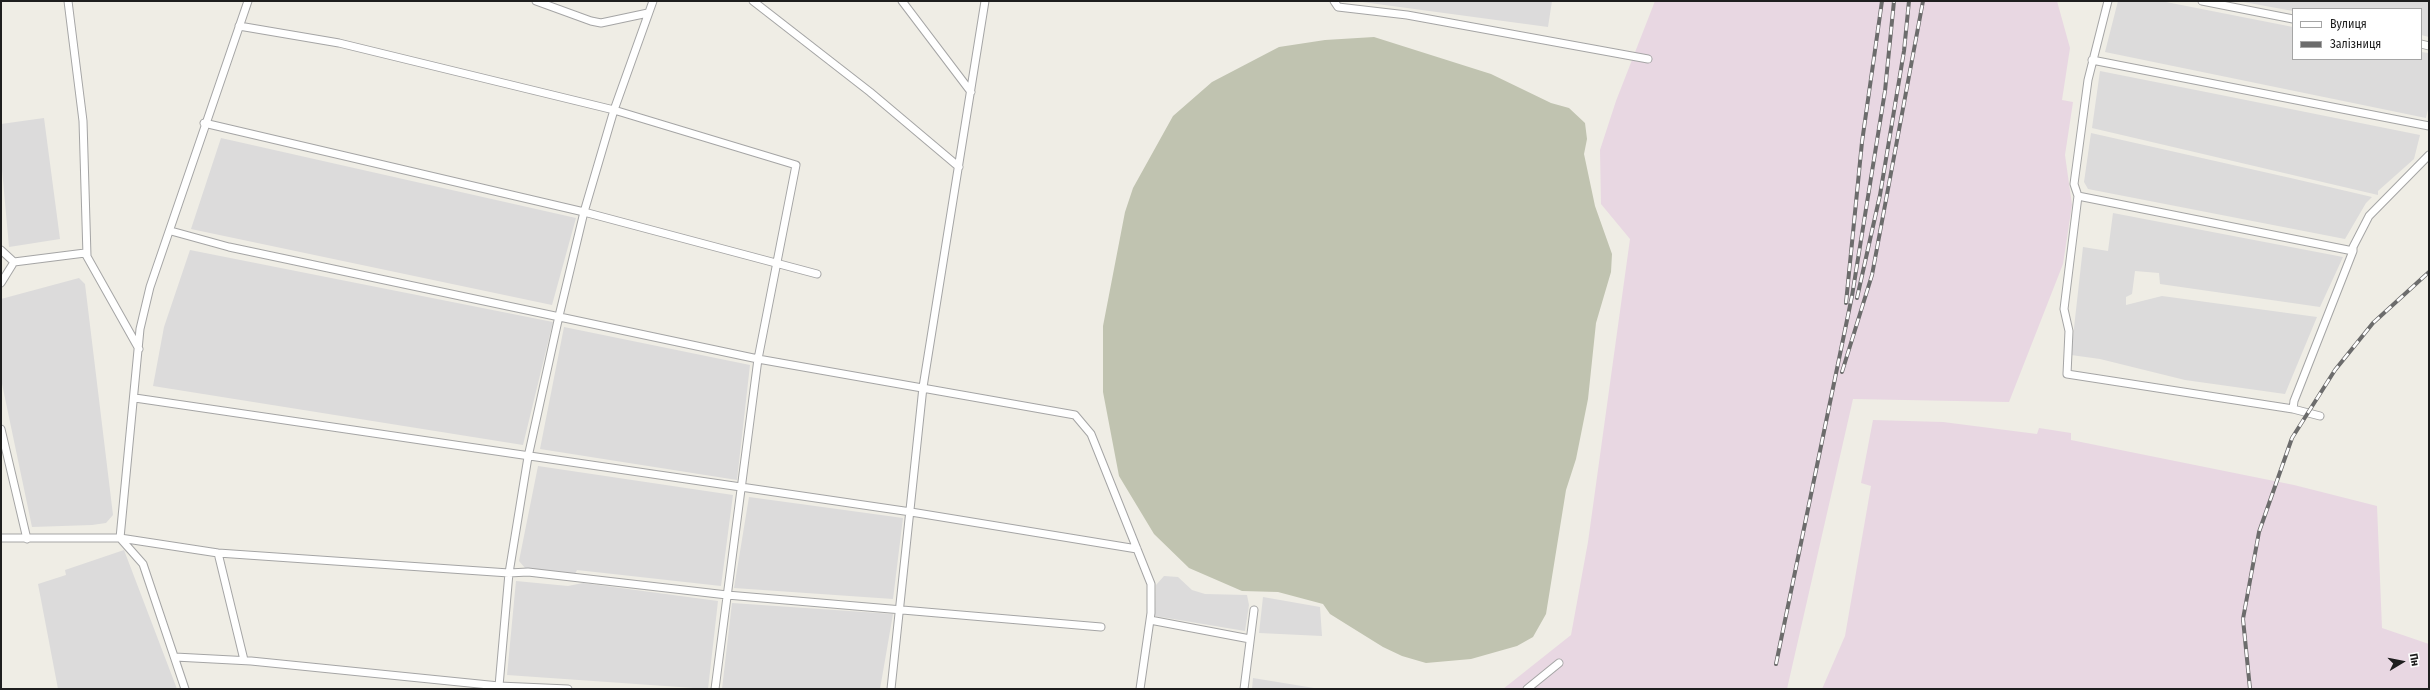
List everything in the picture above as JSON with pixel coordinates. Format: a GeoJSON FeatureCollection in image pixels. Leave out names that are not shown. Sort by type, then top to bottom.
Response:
{"type":"FeatureCollection","features":[{"type":"Feature","properties":{"kind":"street"},"geometry":{"type":"LineString","coordinates":[[68,1],[83,121],[87,256],[139,349]]}},
{"type":"Feature","properties":{"kind":"street"},"geometry":{"type":"LineString","coordinates":[[185,689],[143,564],[120,538],[135,398],[140,329],[150,287],[171,231],[204,123],[248,1]]}},
{"type":"Feature","properties":{"kind":"street"},"geometry":{"type":"LineString","coordinates":[[536,1],[591,21],[601,23],[648,13]]}},
{"type":"Feature","properties":{"kind":"street"},"geometry":{"type":"LineString","coordinates":[[499,686],[509,573],[528,457],[559,316],[584,212],[614,110],[653,1]]}},
{"type":"Feature","properties":{"kind":"street"},"geometry":{"type":"LineString","coordinates":[[753,1],[870,92],[959,167]]}},
{"type":"Feature","properties":{"kind":"street"},"geometry":{"type":"LineString","coordinates":[[902,1],[971,92]]}},
{"type":"Feature","properties":{"kind":"street"},"geometry":{"type":"LineString","coordinates":[[891,689],[911,512],[923,387],[985,1]]}},
{"type":"Feature","properties":{"kind":"street"},"geometry":{"type":"LineString","coordinates":[[1334,1],[1338,7],[1406,15],[1648,59]]}},
{"type":"Feature","properties":{"kind":"street"},"geometry":{"type":"LineString","coordinates":[[2108,1],[2092,60],[2074,184],[2078,196],[2064,308],[2069,332],[2067,374],[2293,409],[2320,416]]}},
{"type":"Feature","properties":{"kind":"street"},"geometry":{"type":"LineString","coordinates":[[2202,1],[2292,19]]}},
{"type":"Feature","properties":{"kind":"street"},"geometry":{"type":"LineString","coordinates":[[238,26],[339,43],[614,110],[796,166],[758,359],[715,689]]}},
{"type":"Feature","properties":{"kind":"street"},"geometry":{"type":"LineString","coordinates":[[2092,60],[2429,126]]}},
{"type":"Feature","properties":{"kind":"street"},"geometry":{"type":"LineString","coordinates":[[204,123],[584,212],[817,274]]}},
{"type":"Feature","properties":{"kind":"street"},"geometry":{"type":"LineString","coordinates":[[2293,409],[2297,392],[2353,247],[2369,216],[2429,155]]}},
{"type":"Feature","properties":{"kind":"street"},"geometry":{"type":"LineString","coordinates":[[2078,196],[2353,250]]}},
{"type":"Feature","properties":{"kind":"street"},"geometry":{"type":"LineString","coordinates":[[171,231],[229,248],[559,316],[758,359],[1075,415],[1091,434],[1151,584],[1150,620],[1140,689]]}},
{"type":"Feature","properties":{"kind":"street"},"geometry":{"type":"LineString","coordinates":[[1,250],[14,262],[85,253],[87,256]]}},
{"type":"Feature","properties":{"kind":"street"},"geometry":{"type":"LineString","coordinates":[[1,283],[14,262]]}},
{"type":"Feature","properties":{"kind":"street"},"geometry":{"type":"LineString","coordinates":[[135,398],[528,457],[911,512],[1137,549]]}},
{"type":"Feature","properties":{"kind":"street"},"geometry":{"type":"LineString","coordinates":[[1,429],[27,539]]}},
{"type":"Feature","properties":{"kind":"street"},"geometry":{"type":"LineString","coordinates":[[1,538],[120,538],[218,553],[509,573],[528,572],[727,595],[900,608],[1101,627]]}},
{"type":"Feature","properties":{"kind":"street"},"geometry":{"type":"LineString","coordinates":[[218,553],[244,660]]}},
{"type":"Feature","properties":{"kind":"street"},"geometry":{"type":"LineString","coordinates":[[1244,689],[1254,610]]}},
{"type":"Feature","properties":{"kind":"street"},"geometry":{"type":"LineString","coordinates":[[1150,620],[1250,639]]}},
{"type":"Feature","properties":{"kind":"street"},"geometry":{"type":"LineString","coordinates":[[175,657],[244,660],[499,686],[568,689]]}},
{"type":"Feature","properties":{"kind":"street"},"geometry":{"type":"LineString","coordinates":[[1527,689],[1559,663]]}},
{"type":"Feature","properties":{"kind":"shaded area"},"geometry":{"type":"Polygon","coordinates":[[[1355,1],[1552,1],[1548,27],[1355,1]]]}},
{"type":"Feature","properties":{"kind":"shaded area"},"geometry":{"type":"Polygon","coordinates":[[[1655,1],[2057,1],[2070,48],[2062,100],[2073,102],[2065,155],[2072,205],[2063,264],[2009,402],[1853,399],[1787,689],[1503,689],[1571,635],[1588,542],[1630,239],[1601,204],[1600,150],[1616,101],[1655,1]]]}},
{"type":"Feature","properties":{"kind":"shaded area"},"geometry":{"type":"Polygon","coordinates":[[[2118,1],[2161,1],[2292,27],[2292,60],[2422,60],[2422,52],[2429,53],[2429,105],[2426,118],[2105,52],[2118,1]]]}},
{"type":"Feature","properties":{"kind":"shaded area"},"geometry":{"type":"Polygon","coordinates":[[[2238,1],[2429,1],[2429,37],[2422,35],[2422,8],[2292,8],[2292,11],[2238,1]]]}},
{"type":"Feature","properties":{"kind":"shaded area"},"geometry":{"type":"Polygon","coordinates":[[[1374,37],[1491,74],[1551,103],[1569,108],[1585,123],[1587,139],[1584,154],[1595,206],[1612,254],[1611,272],[1596,323],[1588,399],[1576,459],[1566,490],[1546,614],[1533,637],[1517,646],[1471,659],[1426,663],[1402,656],[1383,647],[1330,614],[1323,604],[1278,592],[1242,591],[1189,568],[1154,534],[1119,476],[1103,392],[1103,326],[1125,212],[1133,188],[1173,116],[1212,82],[1279,47],[1325,40],[1374,37]]]}},
{"type":"Feature","properties":{"kind":"shaded area"},"geometry":{"type":"Polygon","coordinates":[[[2100,71],[2420,135],[2414,159],[2378,191],[2378,195],[2092,128],[2100,71]]]}},
{"type":"Feature","properties":{"kind":"shaded area"},"geometry":{"type":"Polygon","coordinates":[[[44,118],[60,239],[9,247],[1,158],[1,124],[44,118]]]}},
{"type":"Feature","properties":{"kind":"shaded area"},"geometry":{"type":"Polygon","coordinates":[[[2091,133],[2372,197],[2366,203],[2345,239],[2088,189],[2084,182],[2091,133]]]}},
{"type":"Feature","properties":{"kind":"shaded area"},"geometry":{"type":"Polygon","coordinates":[[[221,138],[576,218],[552,305],[191,229],[221,138]]]}},
{"type":"Feature","properties":{"kind":"shaded area"},"geometry":{"type":"Polygon","coordinates":[[[2113,213],[2343,257],[2320,307],[2160,284],[2159,273],[2135,271],[2132,294],[2126,297],[2126,305],[2162,296],[2317,317],[2285,394],[2185,380],[2100,359],[2071,355],[2083,247],[2108,251],[2113,213]]]}},
{"type":"Feature","properties":{"kind":"shaded area"},"geometry":{"type":"Polygon","coordinates":[[[190,250],[553,322],[523,445],[153,386],[164,327],[190,250]]]}},
{"type":"Feature","properties":{"kind":"shaded area"},"geometry":{"type":"Polygon","coordinates":[[[79,278],[85,284],[113,515],[106,523],[92,525],[32,527],[1,379],[1,299],[79,278]]]}},
{"type":"Feature","properties":{"kind":"shaded area"},"geometry":{"type":"Polygon","coordinates":[[[564,327],[750,365],[737,480],[540,449],[564,327]]]}},
{"type":"Feature","properties":{"kind":"shaded area"},"geometry":{"type":"Polygon","coordinates":[[[1873,420],[1943,422],[2037,434],[2039,428],[2071,433],[2071,440],[2294,485],[2377,506],[2382,628],[2429,644],[2429,689],[1822,689],[1845,636],[1871,486],[1861,483],[1873,420]]]}},
{"type":"Feature","properties":{"kind":"shaded area"},"geometry":{"type":"Polygon","coordinates":[[[538,466],[733,495],[721,586],[577,570],[575,574],[525,568],[519,561],[538,466]]]}},
{"type":"Feature","properties":{"kind":"shaded area"},"geometry":{"type":"Polygon","coordinates":[[[749,497],[903,518],[893,599],[734,588],[749,497]]]}},
{"type":"Feature","properties":{"kind":"shaded area"},"geometry":{"type":"Polygon","coordinates":[[[124,550],[177,689],[58,689],[38,584],[66,575],[65,570],[124,550]]]}},
{"type":"Feature","properties":{"kind":"shaded area"},"geometry":{"type":"Polygon","coordinates":[[[1164,576],[1178,577],[1192,590],[1205,594],[1247,595],[1249,605],[1245,631],[1155,616],[1156,585],[1164,576]]]}},
{"type":"Feature","properties":{"kind":"shaded area"},"geometry":{"type":"Polygon","coordinates":[[[516,581],[568,586],[583,583],[718,601],[708,689],[507,675],[516,581]]]}},
{"type":"Feature","properties":{"kind":"shaded area"},"geometry":{"type":"Polygon","coordinates":[[[1263,597],[1320,607],[1322,636],[1259,633],[1263,597]]]}},
{"type":"Feature","properties":{"kind":"shaded area"},"geometry":{"type":"Polygon","coordinates":[[[732,603],[893,614],[880,689],[722,689],[732,603]]]}},
{"type":"Feature","properties":{"kind":"shaded area"},"geometry":{"type":"Polygon","coordinates":[[[1253,678],[1320,689],[1252,689],[1253,678]]]}},
{"type":"Feature","properties":{"kind":"railway"},"geometry":{"type":"LineString","coordinates":[[1846,303],[1862,142],[1882,1]]}},
{"type":"Feature","properties":{"kind":"railway"},"geometry":{"type":"LineString","coordinates":[[1776,664],[1852,296],[1885,91],[1894,1]]}},
{"type":"Feature","properties":{"kind":"railway"},"geometry":{"type":"LineString","coordinates":[[1857,298],[1880,195],[1904,51],[1909,1]]}},
{"type":"Feature","properties":{"kind":"railway"},"geometry":{"type":"LineString","coordinates":[[1842,372],[1872,275],[1923,1]]}},
{"type":"Feature","properties":{"kind":"railway"},"geometry":{"type":"LineString","coordinates":[[2250,689],[2243,619],[2259,532],[2292,438],[2335,370],[2373,323],[2429,272]]}}]}
